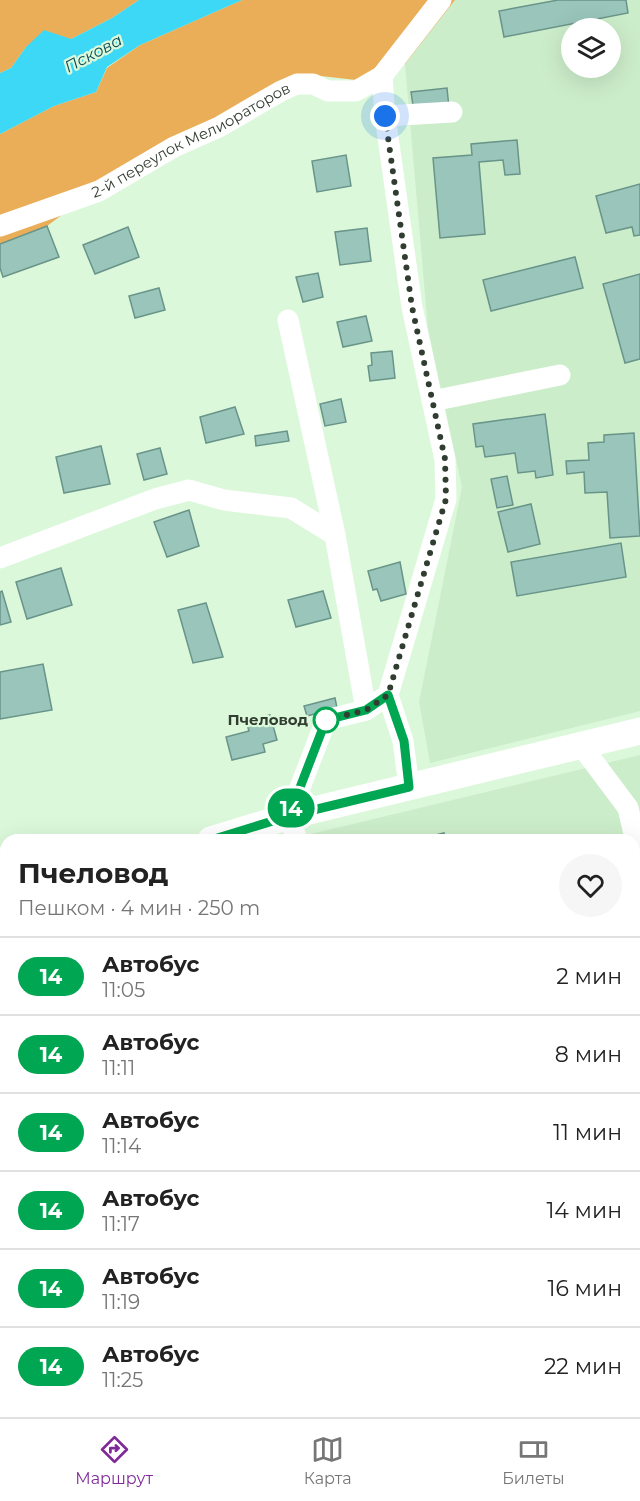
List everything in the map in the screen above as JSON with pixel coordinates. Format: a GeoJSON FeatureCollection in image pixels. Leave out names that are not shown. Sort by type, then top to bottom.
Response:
{"type":"FeatureCollection","features":[{"type":"Feature","properties":{"kind":"main road"},"geometry":{"type":"LineString","coordinates":[[252,834],[293,828],[409,787],[640,731]]}},
{"type":"Feature","properties":{"kind":"street"},"geometry":{"type":"LineString","coordinates":[[409,787],[404,741],[388,695],[446,499],[445,459],[412,307],[385,116],[382,76],[441,0]]}},
{"type":"Feature","properties":{"kind":"street","name":"2-й переулок Мелиораторов"},"geometry":{"type":"LineString","coordinates":[[0,226],[99,191],[174,147],[219,127],[297,84],[313,84],[328,91],[357,91],[382,76]]}},
{"type":"Feature","properties":{"kind":"street"},"geometry":{"type":"LineString","coordinates":[[385,116],[452,112]]}},
{"type":"Feature","properties":{"kind":"street"},"geometry":{"type":"LineString","coordinates":[[288,320],[335,535],[366,710]]}},
{"type":"Feature","properties":{"kind":"street"},"geometry":{"type":"LineString","coordinates":[[432,401],[560,375]]}},
{"type":"Feature","properties":{"kind":"street"},"geometry":{"type":"LineString","coordinates":[[0,558],[155,499],[189,490],[224,500],[291,508],[335,535]]}},
{"type":"Feature","properties":{"kind":"street"},"geometry":{"type":"LineString","coordinates":[[293,828],[326,720],[366,710],[388,695]]}},
{"type":"Feature","properties":{"kind":"street"},"geometry":{"type":"LineString","coordinates":[[581,745],[628,808],[634,834]]}},
{"type":"Feature","properties":{"kind":"shaded area"},"geometry":{"type":"Polygon","coordinates":[[[0,0],[139,0],[112,18],[71,39],[26,47],[11,68],[0,73],[0,0]]]}},
{"type":"Feature","properties":{"kind":"shaded area"},"geometry":{"type":"Polygon","coordinates":[[[242,0],[455,0],[405,64],[365,81],[303,74],[144,154],[47,226],[0,244],[0,134],[54,106],[96,92],[107,68],[140,45],[242,0]]]}},
{"type":"Feature","properties":{"kind":"shaded area"},"geometry":{"type":"Polygon","coordinates":[[[455,0],[640,0],[640,711],[430,763],[419,702],[462,487],[428,329],[405,64],[455,0]]]}},
{"type":"Feature","properties":{"kind":"shaded area"},"geometry":{"type":"Polygon","coordinates":[[[640,755],[640,834],[311,834],[640,755]]]}},
{"type":"Feature","properties":{"kind":"water","name":"Пскова"},"geometry":{"type":"Polygon","coordinates":[[[139,0],[242,0],[140,45],[107,67],[96,92],[54,106],[0,134],[0,73],[11,68],[26,47],[44,30],[71,39],[112,18],[139,0]]]}},
{"type":"Feature","properties":{"kind":"building"},"geometry":{"type":"Polygon","coordinates":[[[558,0],[626,0],[628,13],[602,18],[561,18],[561,26],[504,37],[499,11],[558,0]]]}},
{"type":"Feature","properties":{"kind":"building"},"geometry":{"type":"Polygon","coordinates":[[[447,88],[449,108],[414,112],[411,92],[447,88]]]}},
{"type":"Feature","properties":{"kind":"building"},"geometry":{"type":"Polygon","coordinates":[[[517,140],[520,174],[505,175],[503,160],[479,162],[485,234],[440,238],[433,158],[472,155],[471,144],[517,140]]]}},
{"type":"Feature","properties":{"kind":"building"},"geometry":{"type":"Polygon","coordinates":[[[346,155],[351,186],[317,192],[312,161],[346,155]]]}},
{"type":"Feature","properties":{"kind":"building"},"geometry":{"type":"Polygon","coordinates":[[[640,184],[640,235],[634,236],[632,227],[606,233],[596,196],[640,184]]]}},
{"type":"Feature","properties":{"kind":"building"},"geometry":{"type":"Polygon","coordinates":[[[47,226],[59,257],[3,277],[0,268],[0,244],[47,226]]]}},
{"type":"Feature","properties":{"kind":"building"},"geometry":{"type":"Polygon","coordinates":[[[128,227],[139,257],[95,274],[83,245],[128,227]]]}},
{"type":"Feature","properties":{"kind":"building"},"geometry":{"type":"Polygon","coordinates":[[[367,228],[371,261],[340,265],[335,232],[367,228]]]}},
{"type":"Feature","properties":{"kind":"building"},"geometry":{"type":"Polygon","coordinates":[[[575,257],[583,288],[491,311],[483,280],[575,257]]]}},
{"type":"Feature","properties":{"kind":"building"},"geometry":{"type":"Polygon","coordinates":[[[318,273],[323,297],[303,302],[296,277],[318,273]]]}},
{"type":"Feature","properties":{"kind":"building"},"geometry":{"type":"Polygon","coordinates":[[[640,274],[640,359],[625,363],[603,284],[640,274]]]}},
{"type":"Feature","properties":{"kind":"building"},"geometry":{"type":"Polygon","coordinates":[[[159,288],[165,310],[135,318],[129,296],[159,288]]]}},
{"type":"Feature","properties":{"kind":"building"},"geometry":{"type":"Polygon","coordinates":[[[366,316],[372,341],[343,347],[337,322],[366,316]]]}},
{"type":"Feature","properties":{"kind":"building"},"geometry":{"type":"Polygon","coordinates":[[[392,351],[395,378],[370,381],[368,366],[372,365],[371,353],[392,351]]]}},
{"type":"Feature","properties":{"kind":"building"},"geometry":{"type":"Polygon","coordinates":[[[341,399],[346,422],[325,426],[320,404],[341,399]]]}},
{"type":"Feature","properties":{"kind":"building"},"geometry":{"type":"Polygon","coordinates":[[[235,407],[244,434],[206,443],[200,417],[235,407]]]}},
{"type":"Feature","properties":{"kind":"building"},"geometry":{"type":"Polygon","coordinates":[[[545,414],[553,475],[536,478],[535,471],[518,473],[515,453],[485,457],[483,446],[476,447],[473,424],[545,414]]]}},
{"type":"Feature","properties":{"kind":"building"},"geometry":{"type":"Polygon","coordinates":[[[287,431],[289,441],[256,446],[255,436],[287,431]]]}},
{"type":"Feature","properties":{"kind":"building"},"geometry":{"type":"Polygon","coordinates":[[[634,433],[640,536],[610,538],[607,492],[585,493],[584,472],[567,474],[566,461],[589,460],[588,443],[604,442],[604,435],[634,433]]]}},
{"type":"Feature","properties":{"kind":"building"},"geometry":{"type":"Polygon","coordinates":[[[101,446],[110,484],[64,493],[56,457],[101,446]]]}},
{"type":"Feature","properties":{"kind":"building"},"geometry":{"type":"Polygon","coordinates":[[[160,448],[167,474],[144,480],[137,454],[160,448]]]}},
{"type":"Feature","properties":{"kind":"building"},"geometry":{"type":"Polygon","coordinates":[[[507,476],[513,505],[497,508],[491,479],[507,476]]]}},
{"type":"Feature","properties":{"kind":"building"},"geometry":{"type":"Polygon","coordinates":[[[531,504],[540,544],[508,552],[498,512],[531,504]]]}},
{"type":"Feature","properties":{"kind":"building"},"geometry":{"type":"Polygon","coordinates":[[[189,510],[199,546],[167,557],[154,522],[189,510]]]}},
{"type":"Feature","properties":{"kind":"building"},"geometry":{"type":"Polygon","coordinates":[[[621,543],[626,577],[517,596],[511,562],[621,543]]]}},
{"type":"Feature","properties":{"kind":"building"},"geometry":{"type":"Polygon","coordinates":[[[400,562],[406,594],[381,601],[377,589],[373,590],[368,571],[400,562]]]}},
{"type":"Feature","properties":{"kind":"building"},"geometry":{"type":"Polygon","coordinates":[[[61,568],[72,605],[27,619],[16,582],[61,568]]]}},
{"type":"Feature","properties":{"kind":"building"},"geometry":{"type":"Polygon","coordinates":[[[2,591],[11,622],[0,625],[0,592],[2,591]]]}},
{"type":"Feature","properties":{"kind":"building"},"geometry":{"type":"Polygon","coordinates":[[[323,591],[331,618],[296,627],[288,600],[323,591]]]}},
{"type":"Feature","properties":{"kind":"building"},"geometry":{"type":"Polygon","coordinates":[[[206,603],[223,657],[193,663],[178,610],[206,603]]]}},
{"type":"Feature","properties":{"kind":"building"},"geometry":{"type":"Polygon","coordinates":[[[43,664],[52,710],[0,719],[0,672],[43,664]]]}},
{"type":"Feature","properties":{"kind":"building"},"geometry":{"type":"Polygon","coordinates":[[[335,698],[337,708],[307,716],[304,706],[335,698]]]}},
{"type":"Feature","properties":{"kind":"building"},"geometry":{"type":"Polygon","coordinates":[[[270,715],[277,740],[263,744],[265,752],[232,760],[226,737],[249,731],[246,721],[270,715]]]}},
{"type":"Feature","properties":{"kind":"bus line","name":"14"},"geometry":{"type":"LineString","coordinates":[[230,834],[289,816],[299,785],[326,720],[366,710],[388,695],[404,741],[409,787],[309,811]]}},
{"type":"Feature","properties":{"kind":"place","name":"Пчеловод"},"geometry":{"type":"Point","coordinates":[326,720]}},
{"type":"Feature","properties":{"kind":"route"},"geometry":{"type":"LineString","coordinates":[[326,720],[366,710],[388,695],[446,499],[445,459],[412,307],[385,116]]}}]}
